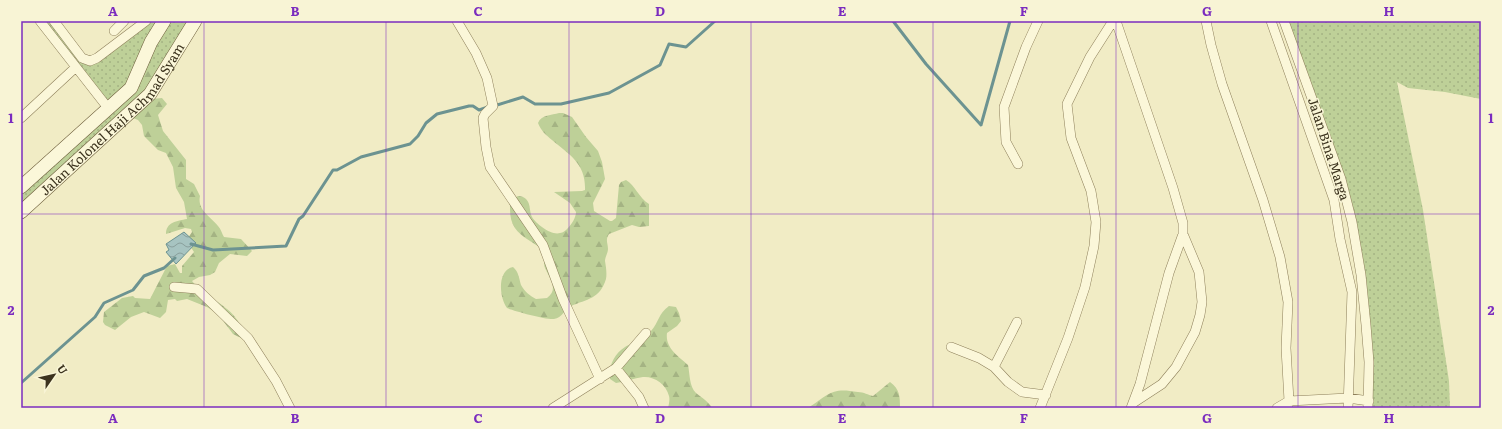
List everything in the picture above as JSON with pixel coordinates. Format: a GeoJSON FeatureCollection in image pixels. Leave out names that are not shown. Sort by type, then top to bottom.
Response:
{"type":"FeatureCollection","features":[{"type":"Feature","properties":{"kind":"main road","name":"Jalan Kolonel Haji Achmad Syam"},"geometry":{"type":"LineString","coordinates":[[21,187],[131,88],[151,42],[164,21]]}},
{"type":"Feature","properties":{"kind":"main road","name":"Jalan Kolonel Haji Achmad Syam"},"geometry":{"type":"LineString","coordinates":[[21,212],[150,94],[195,21]]}},
{"type":"Feature","properties":{"kind":"street"},"geometry":{"type":"LineString","coordinates":[[40,21],[108,108]]}},
{"type":"Feature","properties":{"kind":"street"},"geometry":{"type":"LineString","coordinates":[[54,21],[82,58],[90,60],[97,58],[146,21]]}},
{"type":"Feature","properties":{"kind":"street"},"geometry":{"type":"LineString","coordinates":[[114,31],[124,21]]}},
{"type":"Feature","properties":{"kind":"street"},"geometry":{"type":"LineString","coordinates":[[457,21],[476,53],[490,89],[492,106],[483,118],[490,167],[543,245],[563,299],[600,379]]}},
{"type":"Feature","properties":{"kind":"street"},"geometry":{"type":"LineString","coordinates":[[1018,164],[1006,142],[1004,107],[1026,47],[1038,21]]}},
{"type":"Feature","properties":{"kind":"street"},"geometry":{"type":"LineString","coordinates":[[1040,408],[1068,338],[1085,287],[1096,222],[1091,191],[1071,138],[1067,104],[1090,57],[1113,21]]}},
{"type":"Feature","properties":{"kind":"street"},"geometry":{"type":"LineString","coordinates":[[1116,21],[1173,188],[1183,223],[1184,234],[1200,272],[1202,302],[1195,332],[1176,367],[1162,384],[1132,405]]}},
{"type":"Feature","properties":{"kind":"street"},"geometry":{"type":"LineString","coordinates":[[1206,21],[1222,84],[1263,200],[1280,257],[1288,302],[1286,348],[1288,404]]}},
{"type":"Feature","properties":{"kind":"street","name":"Jalan Bina Marga"},"geometry":{"type":"LineString","coordinates":[[1271,21],[1334,200],[1340,239],[1352,292],[1348,408]]}},
{"type":"Feature","properties":{"kind":"street","name":"Jalan Bina Marga"},"geometry":{"type":"LineString","coordinates":[[1284,21],[1341,178],[1352,222],[1361,275],[1366,325],[1368,404]]}},
{"type":"Feature","properties":{"kind":"street"},"geometry":{"type":"LineString","coordinates":[[21,118],[76,67]]}},
{"type":"Feature","properties":{"kind":"street"},"geometry":{"type":"LineString","coordinates":[[1132,405],[1140,384],[1169,273],[1184,234]]}},
{"type":"Feature","properties":{"kind":"street"},"geometry":{"type":"LineString","coordinates":[[174,287],[197,289],[248,338],[276,381],[290,408]]}},
{"type":"Feature","properties":{"kind":"street"},"geometry":{"type":"LineString","coordinates":[[994,367],[1017,322]]}},
{"type":"Feature","properties":{"kind":"street"},"geometry":{"type":"LineString","coordinates":[[556,407],[584,387],[600,379],[616,368],[646,332]]}},
{"type":"Feature","properties":{"kind":"street"},"geometry":{"type":"LineString","coordinates":[[951,348],[979,358],[994,367],[1008,382],[1022,392],[1046,395]]}},
{"type":"Feature","properties":{"kind":"street"},"geometry":{"type":"LineString","coordinates":[[616,368],[639,397],[644,408]]}},
{"type":"Feature","properties":{"kind":"street"},"geometry":{"type":"LineString","coordinates":[[1277,408],[1288,404],[1348,398],[1368,404]]}},
{"type":"Feature","properties":{"kind":"green space"},"geometry":{"type":"Polygon","coordinates":[[[40,21],[54,21],[90,60],[146,21],[196,21],[150,94],[21,212],[21,187],[108,108],[40,21]]]}},
{"type":"Feature","properties":{"kind":"green space"},"geometry":{"type":"Polygon","coordinates":[[[1284,21],[1481,21],[1481,99],[1445,92],[1408,88],[1397,82],[1423,210],[1449,381],[1450,408],[1368,408],[1369,401],[1352,222],[1284,21]]]}},
{"type":"Feature","properties":{"kind":"green space"},"geometry":{"type":"Polygon","coordinates":[[[141,65],[164,71],[152,99],[162,98],[167,104],[158,115],[163,131],[186,160],[186,179],[194,184],[200,196],[200,205],[202,209],[219,227],[224,237],[241,239],[252,251],[247,256],[230,254],[219,263],[215,272],[192,281],[203,292],[222,305],[233,315],[239,323],[241,338],[233,334],[218,314],[207,307],[187,299],[177,301],[175,299],[168,300],[166,312],[160,318],[144,312],[131,317],[115,330],[105,325],[103,322],[104,312],[122,298],[133,296],[135,298],[150,299],[167,266],[175,264],[180,273],[182,273],[182,266],[194,252],[190,246],[188,238],[192,232],[191,229],[185,228],[166,234],[166,230],[170,225],[176,221],[187,219],[184,202],[176,188],[173,167],[166,153],[158,150],[144,136],[142,125],[138,120],[108,108],[141,65]]]}},
{"type":"Feature","properties":{"kind":"green space"},"geometry":{"type":"Polygon","coordinates":[[[559,113],[572,117],[598,151],[602,162],[605,179],[593,203],[594,211],[610,221],[616,218],[619,185],[621,182],[626,180],[649,204],[649,226],[639,227],[632,225],[609,234],[607,240],[608,250],[605,258],[606,279],[600,291],[588,300],[571,306],[559,317],[550,319],[507,308],[502,297],[501,284],[504,273],[513,267],[518,273],[521,285],[528,294],[536,299],[547,298],[551,295],[553,287],[544,265],[544,253],[539,247],[515,228],[511,219],[510,209],[513,199],[518,196],[523,197],[529,203],[531,215],[534,220],[544,229],[553,233],[561,233],[574,220],[576,212],[570,203],[554,192],[585,190],[583,173],[576,161],[546,135],[538,123],[539,120],[544,117],[559,113]]]}},
{"type":"Feature","properties":{"kind":"green space"},"geometry":{"type":"Polygon","coordinates":[[[669,306],[676,307],[681,321],[667,333],[668,343],[676,355],[688,365],[691,383],[696,393],[707,401],[712,408],[668,408],[669,396],[662,384],[655,379],[643,377],[616,383],[610,379],[611,365],[618,353],[627,346],[637,342],[647,335],[654,328],[665,309],[669,306]]]}},
{"type":"Feature","properties":{"kind":"green space"},"geometry":{"type":"Polygon","coordinates":[[[890,382],[896,387],[899,394],[900,408],[808,408],[826,395],[836,391],[842,390],[860,392],[873,396],[890,382]]]}},
{"type":"Feature","properties":{"kind":"water"},"geometry":{"type":"Polygon","coordinates":[[[184,232],[196,243],[176,264],[166,252],[169,250],[166,244],[184,232]]]}},
{"type":"Feature","properties":{"kind":"waterway"},"geometry":{"type":"LineString","coordinates":[[494,106],[523,97],[535,104],[561,104],[609,93],[660,65],[669,44],[686,47],[715,21]]}},
{"type":"Feature","properties":{"kind":"waterway"},"geometry":{"type":"LineString","coordinates":[[893,21],[926,64],[981,125],[1010,21]]}},
{"type":"Feature","properties":{"kind":"waterway"},"geometry":{"type":"LineString","coordinates":[[191,244],[213,250],[286,246],[299,219],[303,216],[333,170],[337,170],[361,157],[410,144],[418,136],[426,123],[437,114],[469,106],[473,106],[479,110],[488,107]]}},
{"type":"Feature","properties":{"kind":"waterway"},"geometry":{"type":"LineString","coordinates":[[21,383],[95,317],[104,303],[133,290],[144,276],[164,268],[175,258]]}}]}
